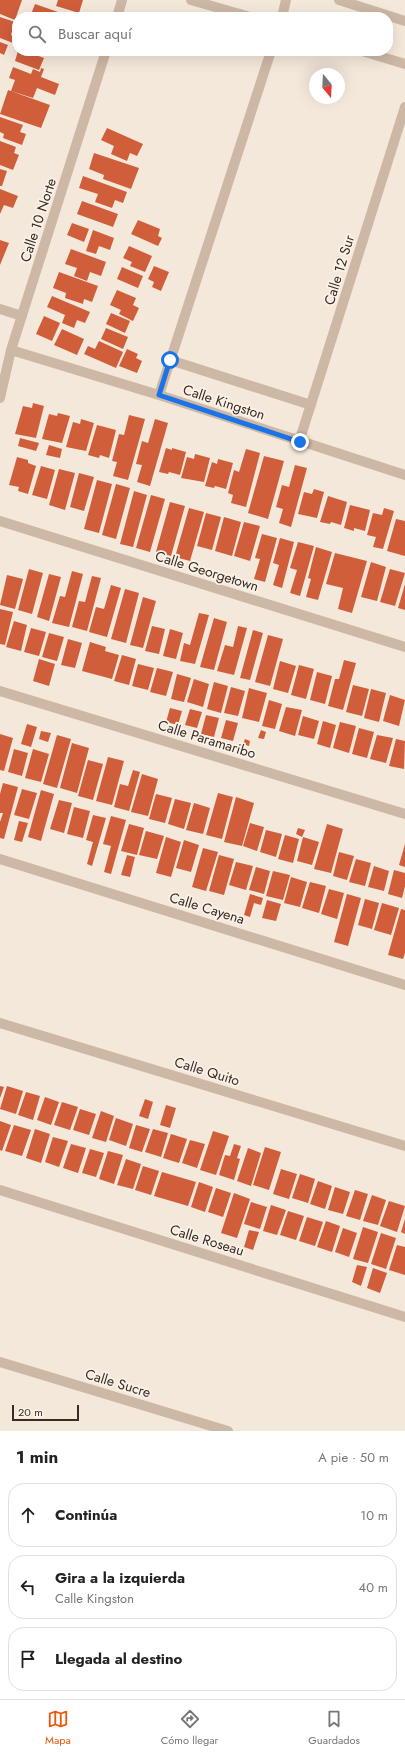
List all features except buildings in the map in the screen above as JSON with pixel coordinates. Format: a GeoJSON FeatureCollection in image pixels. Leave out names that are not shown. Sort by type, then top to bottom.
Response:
{"type":"FeatureCollection","features":[{"type":"Feature","properties":{"kind":"street"},"geometry":{"type":"LineString","coordinates":[[118,12],[122,0]]}},
{"type":"Feature","properties":{"kind":"street"},"geometry":{"type":"LineString","coordinates":[[191,0],[233,12]]}},
{"type":"Feature","properties":{"kind":"street"},"geometry":{"type":"LineString","coordinates":[[283,12],[286,0]]}},
{"type":"Feature","properties":{"kind":"street"},"geometry":{"type":"LineString","coordinates":[[339,0],[377,12]]}},
{"type":"Feature","properties":{"kind":"street"},"geometry":{"type":"LineString","coordinates":[[393,17],[405,21]]}},
{"type":"Feature","properties":{"kind":"street","name":"Calle 10 Norte"},"geometry":{"type":"LineString","coordinates":[[0,398],[11,350],[104,56]]}},
{"type":"Feature","properties":{"kind":"street"},"geometry":{"type":"LineString","coordinates":[[159,395],[269,56]]}},
{"type":"Feature","properties":{"kind":"street"},"geometry":{"type":"LineString","coordinates":[[379,56],[405,64]]}},
{"type":"Feature","properties":{"kind":"street","name":"Calle 12 Sur"},"geometry":{"type":"LineString","coordinates":[[300,442],[405,107]]}},
{"type":"Feature","properties":{"kind":"street"},"geometry":{"type":"LineString","coordinates":[[0,309],[22,316]]}},
{"type":"Feature","properties":{"kind":"street","name":"Calle Kingston"},"geometry":{"type":"LineString","coordinates":[[11,350],[159,395],[405,475]]}},
{"type":"Feature","properties":{"kind":"street"},"geometry":{"type":"LineString","coordinates":[[170,360],[311,405]]}},
{"type":"Feature","properties":{"kind":"street","name":"Calle Georgetown"},"geometry":{"type":"LineString","coordinates":[[0,521],[405,647]]}},
{"type":"Feature","properties":{"kind":"street","name":"Calle Paramaribo"},"geometry":{"type":"LineString","coordinates":[[0,690],[405,814]]}},
{"type":"Feature","properties":{"kind":"street","name":"Calle Cayena"},"geometry":{"type":"LineString","coordinates":[[0,859],[405,984]]}},
{"type":"Feature","properties":{"kind":"street","name":"Calle Quito"},"geometry":{"type":"LineString","coordinates":[[0,1023],[405,1146]]}},
{"type":"Feature","properties":{"kind":"street","name":"Calle Roseau"},"geometry":{"type":"LineString","coordinates":[[0,1190],[405,1317]]}},
{"type":"Feature","properties":{"kind":"street","name":"Calle Sucre"},"geometry":{"type":"LineString","coordinates":[[0,1362],[228,1431]]}},
{"type":"Feature","properties":{"kind":"route"},"geometry":{"type":"LineString","coordinates":[[170,360],[159,395],[300,442]]}}]}
